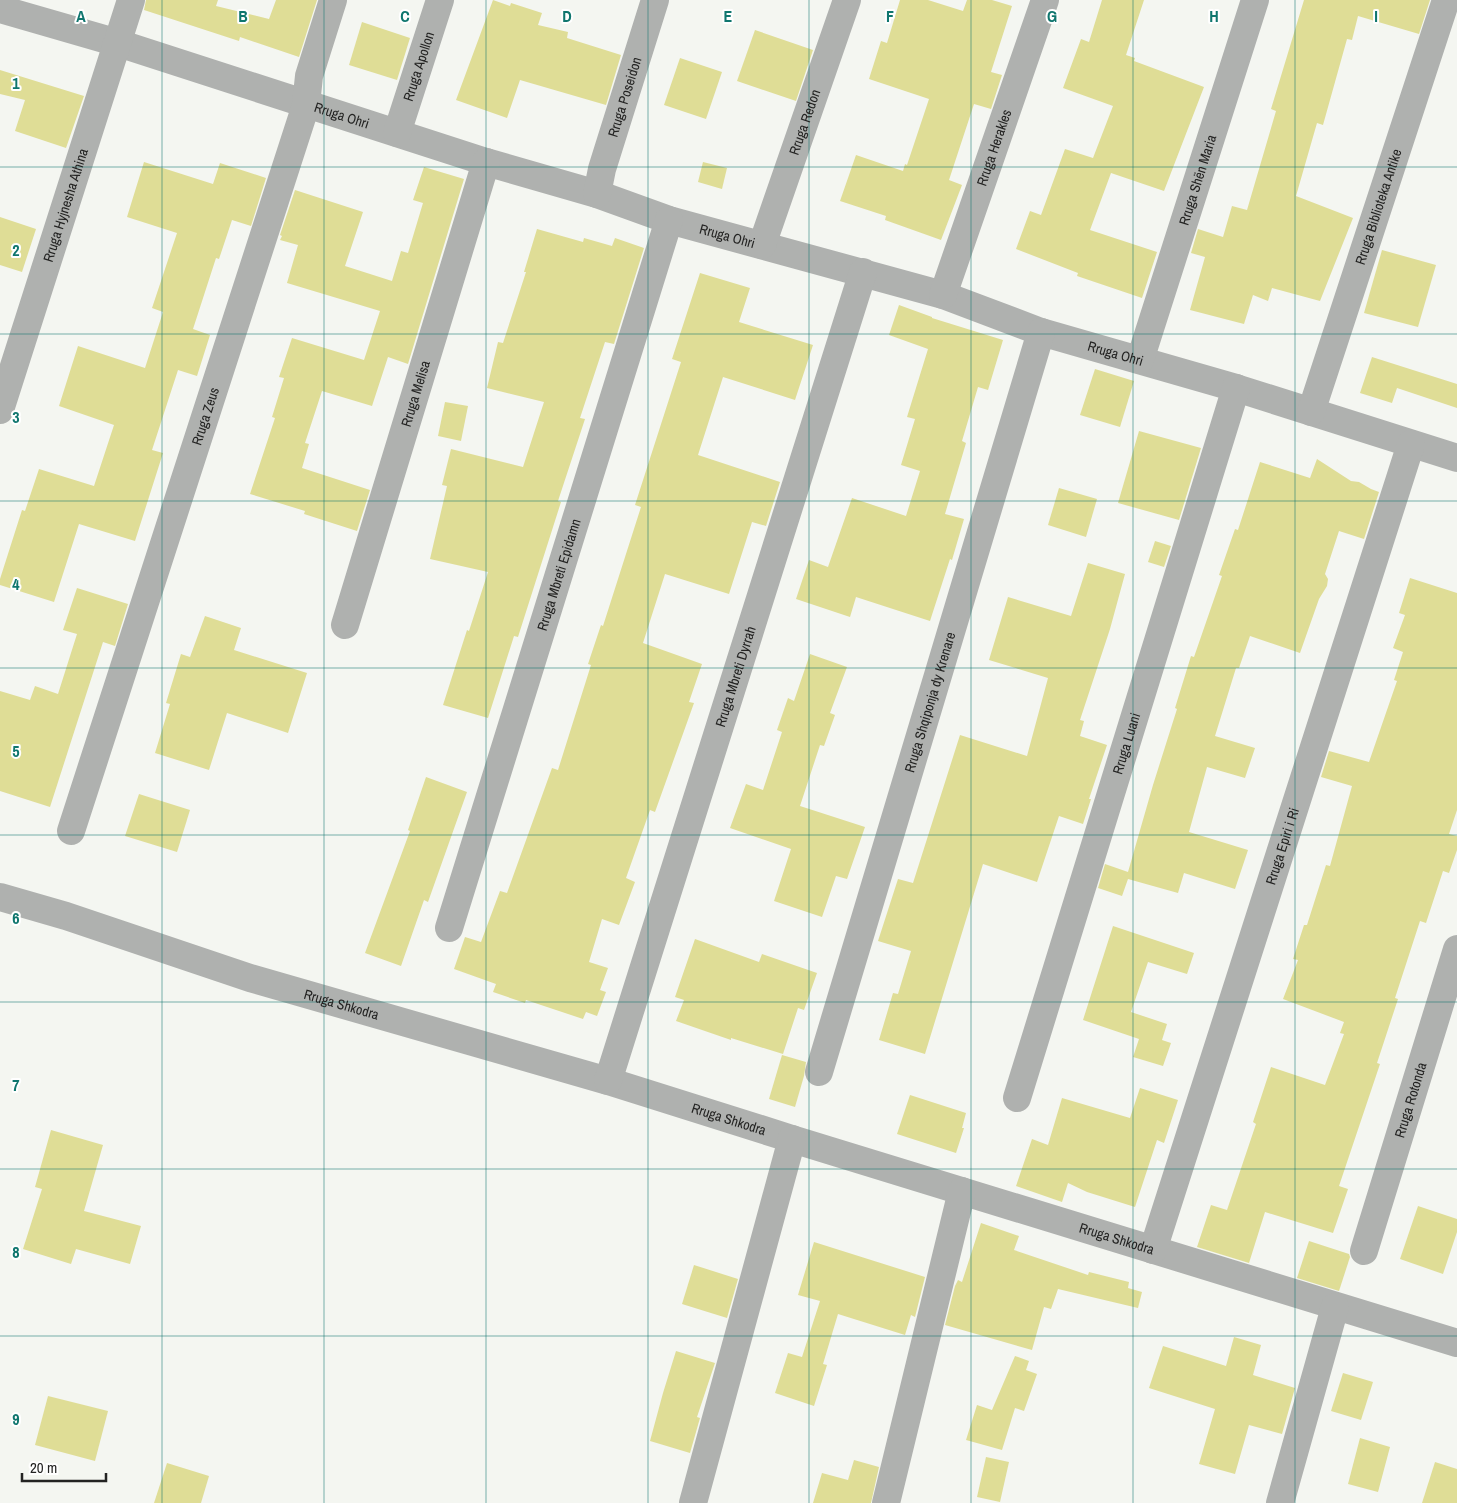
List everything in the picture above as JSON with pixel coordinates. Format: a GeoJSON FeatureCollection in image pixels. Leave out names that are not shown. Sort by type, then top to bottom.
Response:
{"type":"FeatureCollection","features":[{"type":"Feature","properties":{"kind":"street","name":"Rruga Hyjnesha Athina"},"geometry":{"type":"LineString","coordinates":[[0,410],[131,0]]}},
{"type":"Feature","properties":{"kind":"street","name":"Rruga Zeus"},"geometry":{"type":"LineString","coordinates":[[71,831],[306,105],[309,76],[333,0]]}},
{"type":"Feature","properties":{"kind":"street","name":"Rruga Apollon"},"geometry":{"type":"LineString","coordinates":[[397,133],[440,0]]}},
{"type":"Feature","properties":{"kind":"street","name":"Rruga Poseidon"},"geometry":{"type":"LineString","coordinates":[[597,194],[602,168],[655,0]]}},
{"type":"Feature","properties":{"kind":"street","name":"Rruga Redon"},"geometry":{"type":"LineString","coordinates":[[762,244],[847,0]]}},
{"type":"Feature","properties":{"kind":"street","name":"Rruga Herakles"},"geometry":{"type":"LineString","coordinates":[[943,296],[1045,0]]}},
{"type":"Feature","properties":{"kind":"street","name":"Rruga Shën Maria"},"geometry":{"type":"LineString","coordinates":[[1140,360],[1256,0]]}},
{"type":"Feature","properties":{"kind":"street","name":"Rruga Biblioteka Antike"},"geometry":{"type":"LineString","coordinates":[[1311,412],[1446,0]]}},
{"type":"Feature","properties":{"kind":"street","name":"Rruga Ohri"},"geometry":{"type":"LineString","coordinates":[[0,9],[118,43],[486,162],[597,194],[669,220],[863,272],[943,296],[1041,332],[1236,388],[1457,458]]}},
{"type":"Feature","properties":{"kind":"street","name":"Rruga Melisa"},"geometry":{"type":"LineString","coordinates":[[345,625],[486,162]]}},
{"type":"Feature","properties":{"kind":"street","name":"Rruga Mbreti Epidamn"},"geometry":{"type":"LineString","coordinates":[[449,928],[669,220]]}},
{"type":"Feature","properties":{"kind":"street","name":"Rruga Mbreti Dyrrah"},"geometry":{"type":"LineString","coordinates":[[608,1081],[863,272]]}},
{"type":"Feature","properties":{"kind":"street","name":"Rruga Shqiponja dy Krenare"},"geometry":{"type":"LineString","coordinates":[[819,1072],[1041,332]]}},
{"type":"Feature","properties":{"kind":"street","name":"Rruga Luani"},"geometry":{"type":"LineString","coordinates":[[1017,1098],[1236,388]]}},
{"type":"Feature","properties":{"kind":"street","name":"Rruga Epiri i Ri"},"geometry":{"type":"LineString","coordinates":[[1153,1250],[1411,444]]}},
{"type":"Feature","properties":{"kind":"street","name":"Rruga Shkodra"},"geometry":{"type":"LineString","coordinates":[[0,897],[66,916],[250,978],[608,1081],[1335,1307],[1457,1343]]}},
{"type":"Feature","properties":{"kind":"street","name":"Rruga Rotonda"},"geometry":{"type":"LineString","coordinates":[[1364,1251],[1457,949]]}},
{"type":"Feature","properties":{"kind":"street"},"geometry":{"type":"LineString","coordinates":[[693,1503],[792,1139]]}},
{"type":"Feature","properties":{"kind":"street"},"geometry":{"type":"LineString","coordinates":[[886,1503],[962,1191]]}},
{"type":"Feature","properties":{"kind":"street"},"geometry":{"type":"LineString","coordinates":[[1280,1503],[1335,1307]]}},
{"type":"Feature","properties":{"kind":"building"},"geometry":{"type":"Polygon","coordinates":[[[146,0],[218,0],[216,6],[269,19],[276,0],[317,0],[299,57],[240,37],[239,41],[144,10],[146,0]]]}},
{"type":"Feature","properties":{"kind":"building"},"geometry":{"type":"Polygon","coordinates":[[[493,0],[510,6],[511,3],[542,13],[538,25],[568,32],[567,38],[621,55],[606,105],[520,80],[507,118],[456,100],[493,0]]]}},
{"type":"Feature","properties":{"kind":"building"},"geometry":{"type":"Polygon","coordinates":[[[900,0],[928,0],[963,11],[967,0],[992,0],[1012,6],[991,72],[1002,75],[991,109],[974,104],[949,180],[962,185],[941,240],[885,220],[886,216],[840,201],[856,155],[903,171],[905,164],[907,165],[929,99],[869,79],[881,41],[887,43],[900,0]]]}},
{"type":"Feature","properties":{"kind":"building"},"geometry":{"type":"Polygon","coordinates":[[[1102,0],[1144,0],[1126,55],[1135,58],[1134,61],[1204,87],[1164,191],[1111,173],[1090,230],[1157,252],[1142,298],[1077,276],[1078,273],[1016,249],[1030,211],[1041,215],[1065,149],[1093,158],[1113,106],[1063,88],[1081,39],[1089,42],[1102,0]]]}},
{"type":"Feature","properties":{"kind":"building"},"geometry":{"type":"Polygon","coordinates":[[[1304,0],[1430,0],[1419,34],[1358,16],[1352,40],[1347,39],[1323,125],[1317,123],[1296,196],[1353,218],[1320,301],[1272,288],[1268,301],[1253,295],[1244,324],[1190,310],[1205,257],[1191,253],[1198,229],[1223,237],[1232,206],[1247,210],[1276,111],[1271,109],[1304,0]]]}},
{"type":"Feature","properties":{"kind":"building"},"geometry":{"type":"Polygon","coordinates":[[[362,22],[410,38],[397,80],[349,65],[362,22]]]}},
{"type":"Feature","properties":{"kind":"building"},"geometry":{"type":"Polygon","coordinates":[[[755,30],[813,50],[796,101],[737,81],[755,30]]]}},
{"type":"Feature","properties":{"kind":"building"},"geometry":{"type":"Polygon","coordinates":[[[680,58],[722,72],[706,119],[664,105],[680,58]]]}},
{"type":"Feature","properties":{"kind":"building"},"geometry":{"type":"Polygon","coordinates":[[[0,70],[84,96],[66,148],[15,131],[25,100],[0,94],[0,70]]]}},
{"type":"Feature","properties":{"kind":"building"},"geometry":{"type":"Polygon","coordinates":[[[144,162],[213,184],[220,163],[266,178],[251,226],[232,220],[219,259],[216,258],[193,329],[210,335],[197,376],[178,370],[152,450],[163,453],[135,541],[79,524],[54,602],[0,585],[0,579],[22,510],[25,511],[39,469],[94,486],[114,425],[59,406],[78,346],[145,368],[163,312],[152,308],[177,233],[127,217],[144,162]]]}},
{"type":"Feature","properties":{"kind":"building"},"geometry":{"type":"Polygon","coordinates":[[[703,162],[727,168],[722,189],[698,182],[703,162]]]}},
{"type":"Feature","properties":{"kind":"building"},"geometry":{"type":"Polygon","coordinates":[[[424,167],[464,179],[408,364],[388,357],[372,406],[322,391],[305,443],[309,444],[302,468],[370,490],[357,531],[304,514],[305,511],[250,494],[275,418],[272,417],[284,378],[279,377],[292,338],[364,360],[380,311],[287,283],[298,245],[280,240],[282,236],[280,235],[295,190],[363,212],[345,266],[392,281],[401,251],[408,253],[423,203],[413,200],[424,167]]]}},
{"type":"Feature","properties":{"kind":"building"},"geometry":{"type":"Polygon","coordinates":[[[0,217],[36,229],[22,272],[0,265],[0,217]]]}},
{"type":"Feature","properties":{"kind":"building"},"geometry":{"type":"Polygon","coordinates":[[[537,229],[583,242],[584,238],[612,246],[615,238],[644,248],[614,344],[605,342],[580,418],[585,419],[558,501],[561,502],[518,637],[514,636],[488,718],[443,705],[488,572],[430,559],[447,486],[442,485],[451,449],[523,467],[544,402],[487,388],[498,342],[503,343],[526,272],[524,272],[537,229]]]}},
{"type":"Feature","properties":{"kind":"building"},"geometry":{"type":"Polygon","coordinates":[[[1382,250],[1436,265],[1418,327],[1364,313],[1382,250]]]}},
{"type":"Feature","properties":{"kind":"building"},"geometry":{"type":"Polygon","coordinates":[[[700,273],[750,288],[739,322],[813,345],[795,400],[723,377],[698,455],[780,482],[766,526],[752,522],[729,594],[665,574],[643,643],[702,664],[689,702],[694,703],[655,812],[650,810],[626,878],[635,882],[619,925],[602,919],[589,962],[608,968],[600,990],[606,992],[597,1016],[586,1012],[583,1019],[526,1000],[525,1003],[493,992],[496,984],[454,969],[465,937],[481,942],[500,891],[507,893],[552,768],[558,770],[591,665],[588,664],[601,625],[603,626],[641,507],[635,505],[681,362],[672,359],[700,273]]]}},
{"type":"Feature","properties":{"kind":"building"},"geometry":{"type":"Polygon","coordinates":[[[899,305],[932,318],[1003,340],[988,390],[978,387],[962,441],[966,443],[945,514],[964,519],[952,560],[950,559],[930,621],[856,597],[850,617],[796,599],[809,560],[828,567],[852,498],[906,516],[920,471],[901,465],[915,419],[907,417],[928,349],[889,335],[899,305]]]}},
{"type":"Feature","properties":{"kind":"building"},"geometry":{"type":"Polygon","coordinates":[[[1372,357],[1457,384],[1457,408],[1397,388],[1392,403],[1360,393],[1372,357]]]}},
{"type":"Feature","properties":{"kind":"building"},"geometry":{"type":"Polygon","coordinates":[[[1095,369],[1134,381],[1120,427],[1080,415],[1095,369]]]}},
{"type":"Feature","properties":{"kind":"building"},"geometry":{"type":"Polygon","coordinates":[[[445,402],[468,406],[461,441],[438,436],[445,402]]]}},
{"type":"Feature","properties":{"kind":"building"},"geometry":{"type":"Polygon","coordinates":[[[1139,431],[1201,448],[1179,520],[1118,503],[1139,431]]]}},
{"type":"Feature","properties":{"kind":"building"},"geometry":{"type":"Polygon","coordinates":[[[1317,459],[1351,481],[1359,482],[1379,492],[1364,539],[1339,531],[1325,574],[1328,579],[1327,586],[1319,599],[1300,653],[1250,636],[1239,668],[1236,668],[1215,736],[1255,748],[1245,778],[1207,767],[1189,832],[1248,850],[1235,889],[1184,873],[1178,893],[1128,879],[1122,896],[1098,888],[1105,864],[1128,872],[1191,656],[1194,657],[1222,576],[1219,575],[1235,529],[1238,530],[1260,462],[1310,478],[1317,459]]]}},
{"type":"Feature","properties":{"kind":"building"},"geometry":{"type":"Polygon","coordinates":[[[1059,488],[1097,499],[1086,537],[1048,525],[1059,488]]]}},
{"type":"Feature","properties":{"kind":"building"},"geometry":{"type":"Polygon","coordinates":[[[1155,541],[1171,546],[1164,567],[1148,562],[1155,541]]]}},
{"type":"Feature","properties":{"kind":"building"},"geometry":{"type":"Polygon","coordinates":[[[1088,563],[1125,574],[1110,629],[1080,720],[1084,721],[1080,736],[1107,745],[1089,799],[1091,799],[1083,824],[1059,816],[1037,882],[983,864],[925,1054],[879,1040],[893,993],[898,994],[911,951],[878,941],[898,879],[913,883],[960,735],[1027,756],[1048,678],[989,660],[1008,597],[1071,616],[1088,563]]]}},
{"type":"Feature","properties":{"kind":"building"},"geometry":{"type":"Polygon","coordinates":[[[1410,578],[1457,593],[1457,810],[1449,834],[1457,836],[1457,850],[1449,873],[1443,871],[1426,923],[1420,921],[1395,998],[1398,999],[1377,1063],[1380,1064],[1339,1186],[1348,1189],[1333,1233],[1265,1212],[1249,1263],[1197,1247],[1211,1205],[1227,1210],[1256,1124],[1253,1122],[1271,1067],[1325,1085],[1344,1034],[1340,1033],[1344,1022],[1283,999],[1298,960],[1293,959],[1304,925],[1307,925],[1326,865],[1330,866],[1352,786],[1321,777],[1329,751],[1369,762],[1397,681],[1394,680],[1403,652],[1393,648],[1405,615],[1399,613],[1410,578]]]}},
{"type":"Feature","properties":{"kind":"building"},"geometry":{"type":"Polygon","coordinates":[[[77,588],[128,604],[115,646],[103,642],[50,807],[0,791],[0,691],[30,700],[35,686],[58,694],[77,634],[63,630],[77,588]]]}},
{"type":"Feature","properties":{"kind":"building"},"geometry":{"type":"Polygon","coordinates":[[[205,616],[241,628],[234,650],[307,673],[288,733],[227,713],[209,770],[155,753],[170,704],[166,703],[181,654],[190,657],[205,616]]]}},
{"type":"Feature","properties":{"kind":"building"},"geometry":{"type":"Polygon","coordinates":[[[810,654],[847,667],[830,713],[835,715],[824,746],[820,745],[800,806],[865,827],[847,879],[836,876],[822,917],[774,901],[791,849],[730,828],[746,784],[763,790],[782,732],[777,730],[788,698],[794,701],[810,654]]]}},
{"type":"Feature","properties":{"kind":"building"},"geometry":{"type":"Polygon","coordinates":[[[426,777],[467,792],[428,902],[424,900],[401,966],[365,953],[410,831],[408,830],[426,777]]]}},
{"type":"Feature","properties":{"kind":"building"},"geometry":{"type":"Polygon","coordinates":[[[139,794],[190,810],[177,852],[125,836],[139,794]]]}},
{"type":"Feature","properties":{"kind":"building"},"geometry":{"type":"Polygon","coordinates":[[[1113,926],[1194,953],[1187,974],[1148,962],[1131,1012],[1167,1024],[1162,1040],[1171,1043],[1163,1066],[1133,1057],[1139,1039],[1083,1020],[1113,926]]]}},
{"type":"Feature","properties":{"kind":"building"},"geometry":{"type":"Polygon","coordinates":[[[695,939],[759,962],[762,954],[817,973],[804,1010],[798,1008],[783,1054],[731,1038],[731,1040],[676,1021],[684,1000],[675,997],[695,939]]]}},
{"type":"Feature","properties":{"kind":"building"},"geometry":{"type":"Polygon","coordinates":[[[782,1055],[806,1062],[795,1107],[769,1099],[782,1055]]]}},
{"type":"Feature","properties":{"kind":"building"},"geometry":{"type":"Polygon","coordinates":[[[1140,1088],[1178,1100],[1164,1143],[1157,1140],[1135,1207],[1087,1192],[1068,1183],[1062,1202],[1016,1186],[1032,1139],[1048,1145],[1062,1098],[1130,1118],[1140,1088]]]}},
{"type":"Feature","properties":{"kind":"building"},"geometry":{"type":"Polygon","coordinates":[[[910,1095],[966,1113],[962,1128],[964,1128],[956,1153],[897,1134],[910,1095]]]}},
{"type":"Feature","properties":{"kind":"building"},"geometry":{"type":"Polygon","coordinates":[[[51,1130],[103,1145],[84,1211],[141,1226],[130,1264],[76,1249],[71,1264],[23,1249],[42,1189],[35,1187],[51,1130]]]}},
{"type":"Feature","properties":{"kind":"building"},"geometry":{"type":"Polygon","coordinates":[[[1418,1206],[1457,1219],[1457,1232],[1443,1274],[1400,1259],[1418,1206]]]}},
{"type":"Feature","properties":{"kind":"building"},"geometry":{"type":"Polygon","coordinates":[[[981,1223],[1019,1236],[1014,1250],[1088,1275],[1089,1272],[1129,1282],[1128,1288],[1142,1292],[1138,1308],[1058,1289],[1051,1309],[1044,1307],[1032,1350],[945,1325],[955,1286],[958,1280],[962,1282],[981,1223]]]}},
{"type":"Feature","properties":{"kind":"building"},"geometry":{"type":"Polygon","coordinates":[[[1309,1241],[1349,1254],[1350,1257],[1339,1291],[1297,1278],[1309,1241]]]}},
{"type":"Feature","properties":{"kind":"building"},"geometry":{"type":"Polygon","coordinates":[[[814,1242],[925,1277],[915,1317],[911,1315],[905,1335],[838,1314],[823,1364],[827,1365],[814,1406],[775,1393],[788,1353],[802,1357],[820,1301],[798,1295],[814,1242]]]}},
{"type":"Feature","properties":{"kind":"building"},"geometry":{"type":"Polygon","coordinates":[[[694,1265],[738,1279],[727,1318],[682,1304],[694,1265]]]}},
{"type":"Feature","properties":{"kind":"building"},"geometry":{"type":"Polygon","coordinates":[[[1234,1337],[1261,1345],[1253,1375],[1295,1388],[1282,1434],[1249,1425],[1235,1474],[1199,1464],[1215,1409],[1149,1388],[1163,1346],[1226,1366],[1234,1337]]]}},
{"type":"Feature","properties":{"kind":"building"},"geometry":{"type":"Polygon","coordinates":[[[676,1351],[715,1363],[697,1417],[700,1418],[690,1453],[650,1441],[676,1351]]]}},
{"type":"Feature","properties":{"kind":"building"},"geometry":{"type":"Polygon","coordinates":[[[1015,1356],[1029,1361],[1026,1370],[1037,1374],[1024,1411],[1015,1408],[1002,1450],[966,1440],[977,1405],[992,1410],[1015,1356]]]}},
{"type":"Feature","properties":{"kind":"building"},"geometry":{"type":"Polygon","coordinates":[[[1343,1373],[1373,1382],[1361,1420],[1331,1411],[1343,1373]]]}},
{"type":"Feature","properties":{"kind":"building"},"geometry":{"type":"Polygon","coordinates":[[[48,1396],[108,1411],[95,1461],[35,1445],[48,1396]]]}},
{"type":"Feature","properties":{"kind":"building"},"geometry":{"type":"Polygon","coordinates":[[[1360,1438],[1390,1447],[1378,1492],[1348,1484],[1360,1438]]]}},
{"type":"Feature","properties":{"kind":"building"},"geometry":{"type":"Polygon","coordinates":[[[986,1457],[1009,1462],[1000,1502],[977,1497],[986,1457]]]}},
{"type":"Feature","properties":{"kind":"building"},"geometry":{"type":"Polygon","coordinates":[[[854,1460],[879,1467],[871,1503],[813,1503],[822,1473],[848,1480],[854,1460]]]}},
{"type":"Feature","properties":{"kind":"building"},"geometry":{"type":"Polygon","coordinates":[[[1435,1462],[1457,1469],[1457,1503],[1422,1503],[1435,1462]]]}},
{"type":"Feature","properties":{"kind":"building"},"geometry":{"type":"Polygon","coordinates":[[[167,1463],[209,1476],[201,1503],[154,1503],[167,1463]]]}}]}
